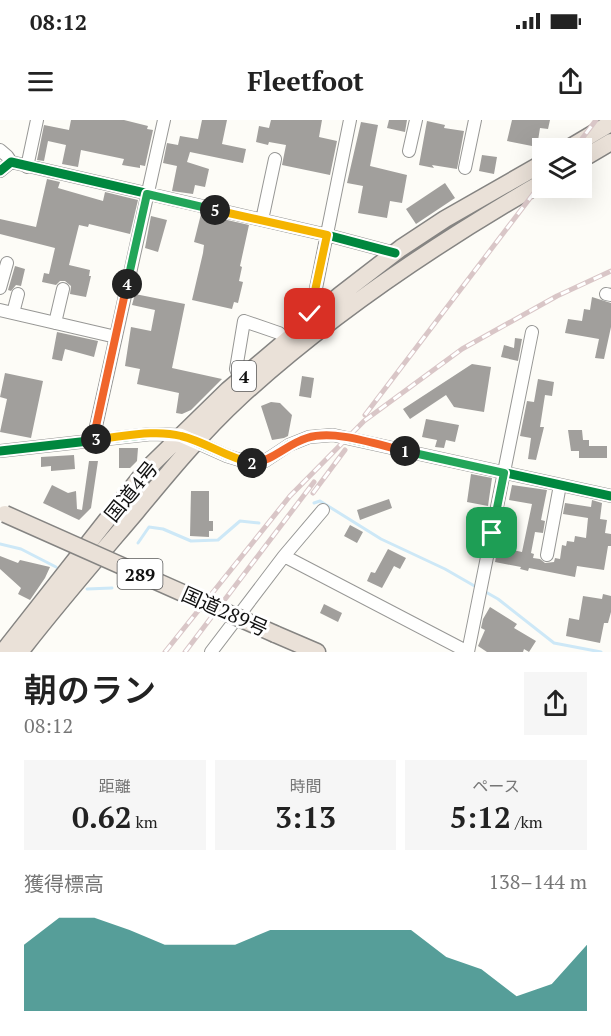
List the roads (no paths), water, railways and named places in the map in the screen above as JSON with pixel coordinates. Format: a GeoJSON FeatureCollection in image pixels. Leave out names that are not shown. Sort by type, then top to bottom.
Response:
{"type":"FeatureCollection","features":[{"type":"Feature","properties":{"kind":"highway"},"geometry":{"type":"LineString","coordinates":[[585,138],[611,123]]}},
{"type":"Feature","properties":{"kind":"highway"},"geometry":{"type":"LineString","coordinates":[[592,153],[611,142]]}},
{"type":"Feature","properties":{"kind":"highway","name":"国道4号"},"geometry":{"type":"LineString","coordinates":[[3,652],[146,470],[240,379],[395,254],[445,219],[532,169]]}},
{"type":"Feature","properties":{"kind":"highway","name":"国道4号"},"geometry":{"type":"LineString","coordinates":[[20,652],[105,547],[196,441],[239,399],[341,312],[459,231],[532,188]]}},
{"type":"Feature","properties":{"kind":"highway","name":"国道289号"},"geometry":{"type":"LineString","coordinates":[[2,514],[317,652]]}},
{"type":"Feature","properties":{"kind":"street"},"geometry":{"type":"LineString","coordinates":[[27,167],[37,120]]}},
{"type":"Feature","properties":{"kind":"street"},"geometry":{"type":"LineString","coordinates":[[93,440],[164,120]]}},
{"type":"Feature","properties":{"kind":"street"},"geometry":{"type":"LineString","coordinates":[[313,318],[310,314],[350,120]]}},
{"type":"Feature","properties":{"kind":"street"},"geometry":{"type":"LineString","coordinates":[[409,151],[416,120]]}},
{"type":"Feature","properties":{"kind":"street"},"geometry":{"type":"LineString","coordinates":[[465,168],[475,120]]}},
{"type":"Feature","properties":{"kind":"street"},"geometry":{"type":"LineString","coordinates":[[0,150],[11,162],[27,167],[327,235],[395,254]]}},
{"type":"Feature","properties":{"kind":"street"},"geometry":{"type":"LineString","coordinates":[[262,220],[274,159]]}},
{"type":"Feature","properties":{"kind":"street"},"geometry":{"type":"LineString","coordinates":[[0,171],[11,162]]}},
{"type":"Feature","properties":{"kind":"street"},"geometry":{"type":"LineString","coordinates":[[0,288],[7,263]]}},
{"type":"Feature","properties":{"kind":"street"},"geometry":{"type":"LineString","coordinates":[[55,323],[63,289]]}},
{"type":"Feature","properties":{"kind":"street"},"geometry":{"type":"LineString","coordinates":[[13,313],[18,294]]}},
{"type":"Feature","properties":{"kind":"street"},"geometry":{"type":"LineString","coordinates":[[0,310],[116,337]]}},
{"type":"Feature","properties":{"kind":"street"},"geometry":{"type":"LineString","coordinates":[[240,379],[236,369],[244,321],[279,333],[287,340]]}},
{"type":"Feature","properties":{"kind":"street"},"geometry":{"type":"LineString","coordinates":[[284,556],[468,652],[532,332]]}},
{"type":"Feature","properties":{"kind":"street"},"geometry":{"type":"LineString","coordinates":[[0,451],[151,434],[180,435],[227,456],[253,464],[266,461],[289,446],[309,437],[333,435],[611,496]]}},
{"type":"Feature","properties":{"kind":"street"},"geometry":{"type":"LineString","coordinates":[[547,555],[560,485]]}},
{"type":"Feature","properties":{"kind":"street"},"geometry":{"type":"LineString","coordinates":[[211,652],[284,556],[323,510]]}},
{"type":"Feature","properties":{"kind":"waterway"},"geometry":{"type":"LineString","coordinates":[[314,503],[320,501],[381,539],[445,569],[478,588]]}},
{"type":"Feature","properties":{"kind":"waterway"},"geometry":{"type":"LineString","coordinates":[[138,543],[149,527],[163,529],[191,541],[218,540],[240,521],[259,523]]}},
{"type":"Feature","properties":{"kind":"waterway"},"geometry":{"type":"LineString","coordinates":[[0,544],[21,549],[56,567]]}},
{"type":"Feature","properties":{"kind":"waterway"},"geometry":{"type":"LineString","coordinates":[[87,589],[112,588]]}},
{"type":"Feature","properties":{"kind":"waterway"},"geometry":{"type":"LineString","coordinates":[[484,591],[498,599],[554,643],[601,652]]}},
{"type":"Feature","properties":{"kind":"railway"},"geometry":{"type":"LineString","coordinates":[[582,138],[596,120]]}},
{"type":"Feature","properties":{"kind":"railway"},"geometry":{"type":"LineString","coordinates":[[365,415],[532,195]]}},
{"type":"Feature","properties":{"kind":"railway"},"geometry":{"type":"LineString","coordinates":[[165,652],[290,496],[364,421],[462,349],[557,296],[611,271]]}},
{"type":"Feature","properties":{"kind":"railway"},"geometry":{"type":"LineString","coordinates":[[313,493],[345,450]]}},
{"type":"Feature","properties":{"kind":"railway"},"geometry":{"type":"LineString","coordinates":[[185,652],[314,482]]}}]}
